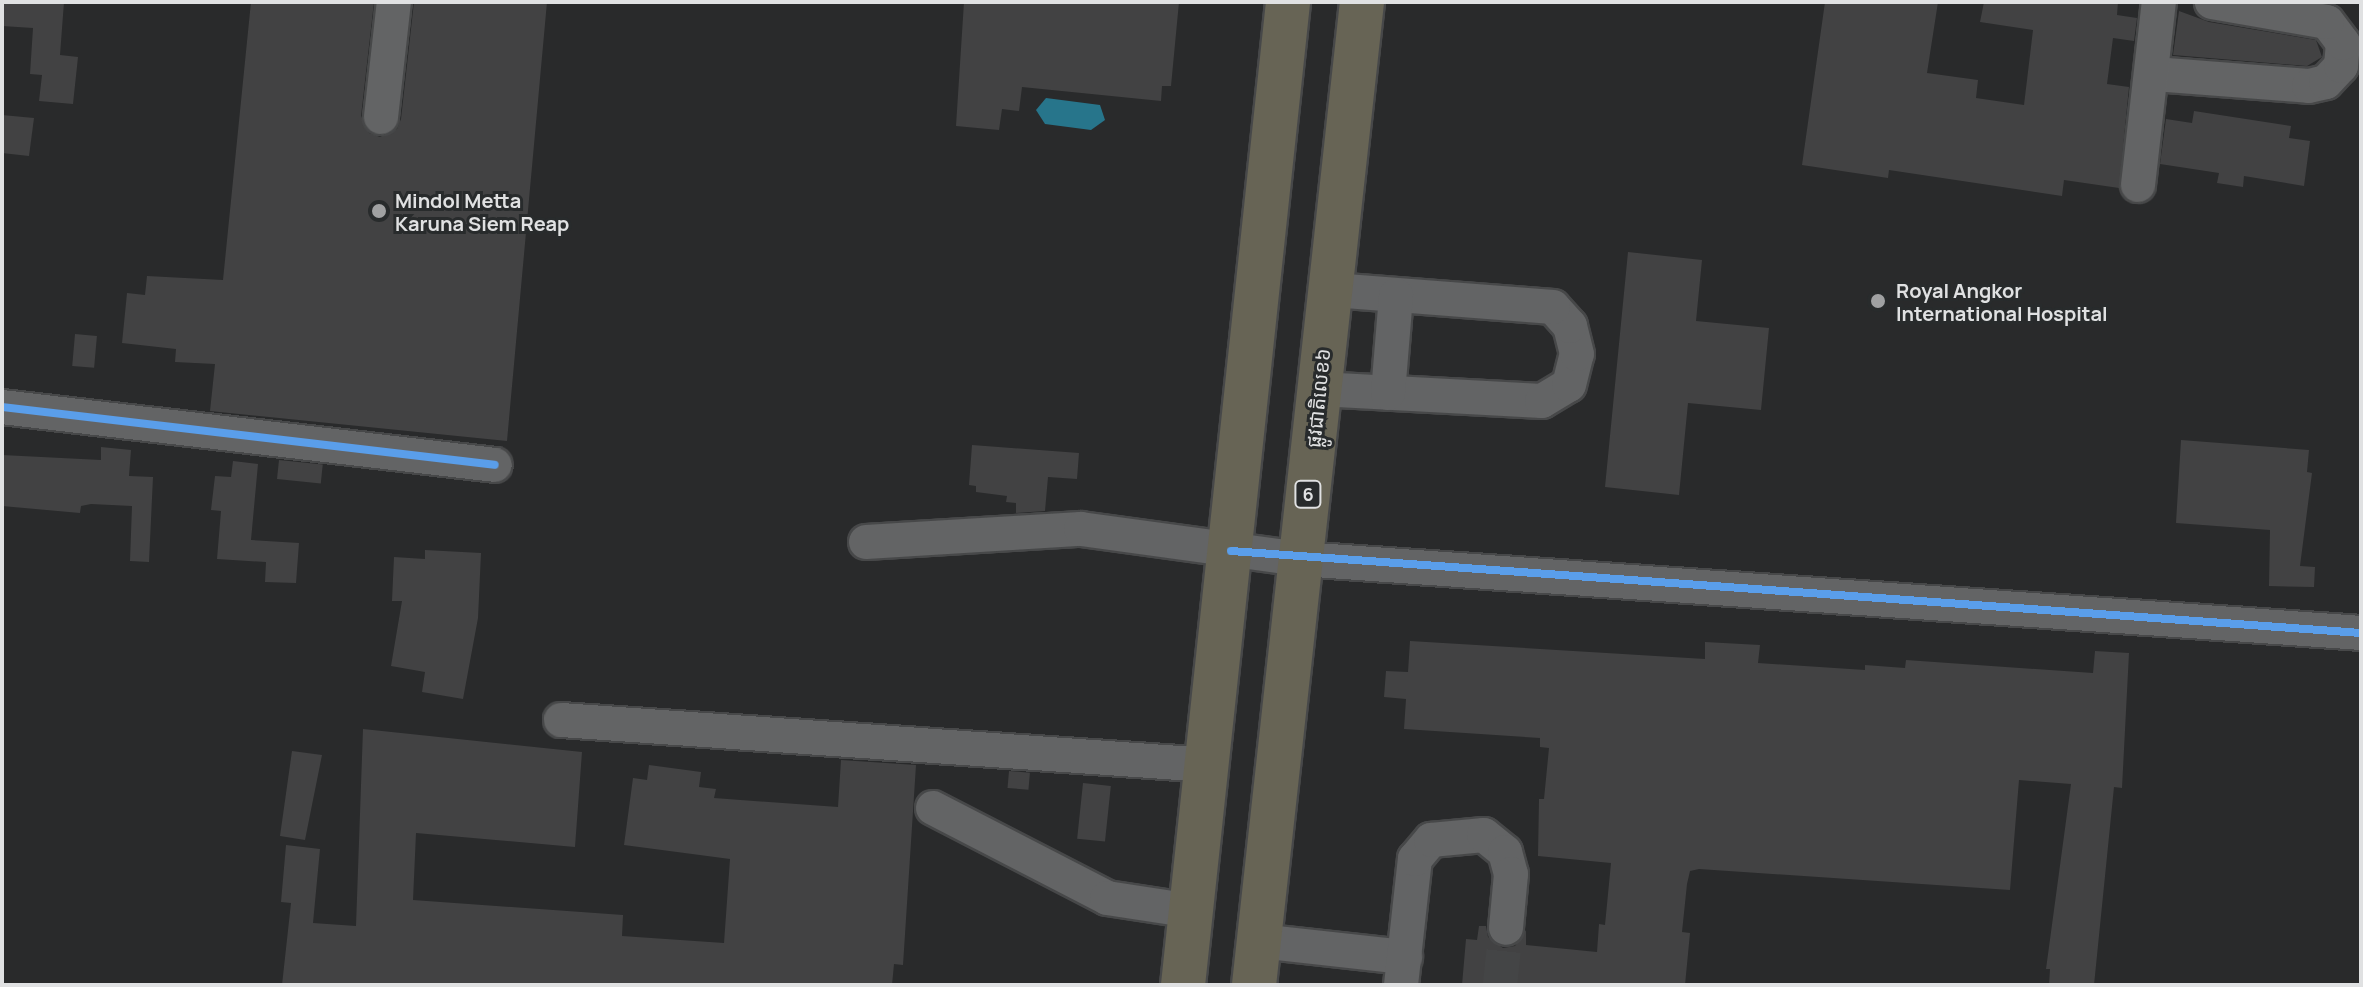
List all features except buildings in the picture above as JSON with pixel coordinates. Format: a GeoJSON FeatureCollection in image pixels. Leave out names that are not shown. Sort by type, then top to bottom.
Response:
{"type":"FeatureCollection","features":[{"type":"Feature","properties":{"kind":"highway"},"geometry":{"type":"LineString","coordinates":[[1183,985],[1288,2]]}},
{"type":"Feature","properties":{"kind":"highway","name":"ផ្លូវជាតិលេខ៦"},"geometry":{"type":"LineString","coordinates":[[1254,985],[1362,2]]}},
{"type":"Feature","properties":{"kind":"street"},"geometry":{"type":"LineString","coordinates":[[381,117],[394,2]]}},
{"type":"Feature","properties":{"kind":"street"},"geometry":{"type":"LineString","coordinates":[[2138,185],[2154,74],[2159,2]]}},
{"type":"Feature","properties":{"kind":"street"},"geometry":{"type":"LineString","coordinates":[[2154,74],[2309,86],[2326,82],[2341,66],[2343,43],[2327,22],[2212,2]]}},
{"type":"Feature","properties":{"kind":"street"},"geometry":{"type":"LineString","coordinates":[[1319,389],[1542,401],[1569,385],[1577,354],[1570,326],[1553,307],[1330,290]]}},
{"type":"Feature","properties":{"kind":"street"},"geometry":{"type":"LineString","coordinates":[[1388,393],[1396,295]]}},
{"type":"Feature","properties":{"kind":"street"},"geometry":{"type":"LineString","coordinates":[[2,407],[495,465]]}},
{"type":"Feature","properties":{"kind":"street"},"geometry":{"type":"LineString","coordinates":[[866,542],[1081,529],[1301,559],[2361,633]]}},
{"type":"Feature","properties":{"kind":"street"},"geometry":{"type":"LineString","coordinates":[[561,720],[1207,765]]}},
{"type":"Feature","properties":{"kind":"street"},"geometry":{"type":"LineString","coordinates":[[933,808],[1107,898],[1192,911]]}},
{"type":"Feature","properties":{"kind":"street"},"geometry":{"type":"LineString","coordinates":[[1259,941],[1403,971],[1415,859],[1431,840],[1484,835],[1505,852],[1511,874],[1506,928]]}},
{"type":"Feature","properties":{"kind":"water"},"geometry":{"type":"Polygon","coordinates":[[[1046,98],[1100,105],[1105,120],[1091,130],[1045,124],[1036,110],[1046,98]]]}},
{"type":"Feature","properties":{"kind":"tunnel"},"geometry":{"type":"LineString","coordinates":[[1500,985],[1506,928]]}},
{"type":"Feature","properties":{"kind":"cycle path"},"geometry":{"type":"LineString","coordinates":[[2,407],[495,465]]}},
{"type":"Feature","properties":{"kind":"cycle path"},"geometry":{"type":"LineString","coordinates":[[1231,551],[2361,633]]}},
{"type":"Feature","properties":{"kind":"place","name":"Mindol Metta Karuna Siem Reap"},"geometry":{"type":"Point","coordinates":[379,211]}},
{"type":"Feature","properties":{"kind":"place","name":"Royal Angkor International Hospital"},"geometry":{"type":"Point","coordinates":[1878,301]}}]}
